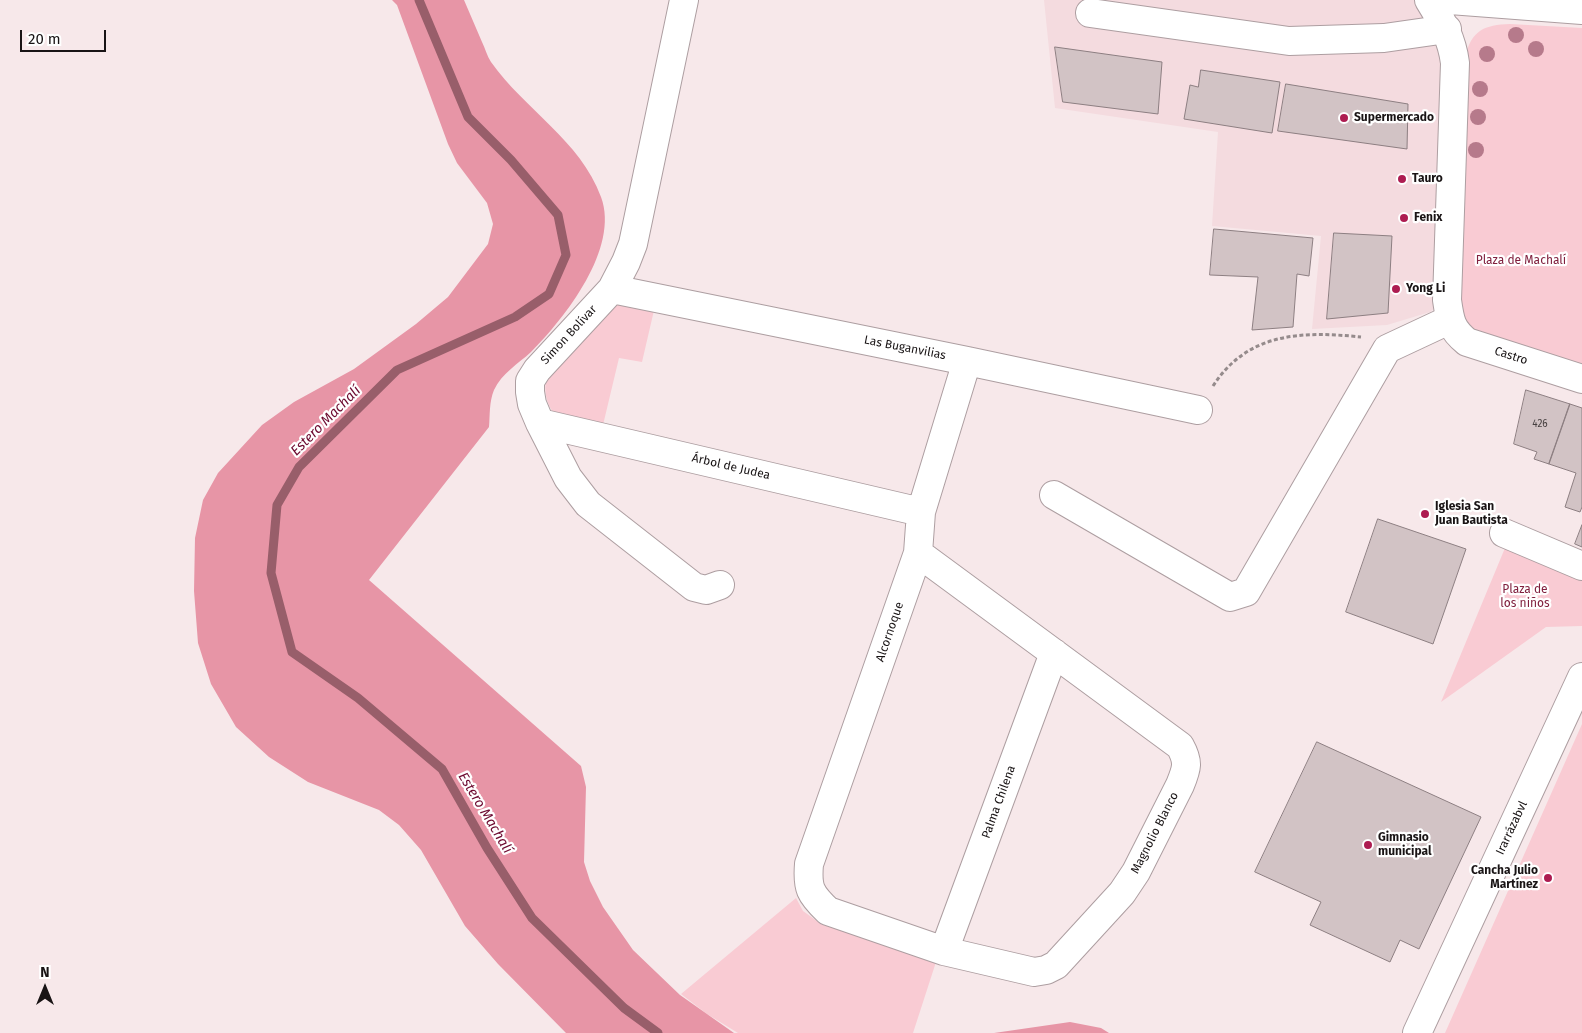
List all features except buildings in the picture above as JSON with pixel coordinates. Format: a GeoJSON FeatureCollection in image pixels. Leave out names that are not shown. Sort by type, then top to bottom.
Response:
{"type":"FeatureCollection","features":[{"type":"Feature","properties":{"kind":"street","name":"Simon Bolívar"},"geometry":{"type":"LineString","coordinates":[[684,0],[633,244],[626,262],[612,289],[537,370],[530,380],[530,392],[540,423],[568,478],[588,504],[694,588],[706,590],[720,585]]}},
{"type":"Feature","properties":{"kind":"street"},"geometry":{"type":"LineString","coordinates":[[1054,495],[1230,597],[1246,592],[1387,349],[1449,320],[1447,300],[1455,63],[1453,46],[1447,29],[1430,0]]}},
{"type":"Feature","properties":{"kind":"street"},"geometry":{"type":"LineString","coordinates":[[1450,0],[1582,10]]}},
{"type":"Feature","properties":{"kind":"street"},"geometry":{"type":"LineString","coordinates":[[1090,13],[1289,41],[1384,38],[1447,29]]}},
{"type":"Feature","properties":{"kind":"street","name":"Las Buganvilias"},"geometry":{"type":"LineString","coordinates":[[612,289],[1198,410]]}},
{"type":"Feature","properties":{"kind":"street","name":"Castro"},"geometry":{"type":"LineString","coordinates":[[1449,320],[1457,334],[1467,342],[1582,379]]}},
{"type":"Feature","properties":{"kind":"street","name":"Alcornoque"},"geometry":{"type":"LineString","coordinates":[[816,900],[808,883],[809,864],[918,553],[921,512],[967,361]]}},
{"type":"Feature","properties":{"kind":"street","name":"Árbol de Judea"},"geometry":{"type":"LineString","coordinates":[[540,423],[921,512]]}},
{"type":"Feature","properties":{"kind":"street"},"geometry":{"type":"LineString","coordinates":[[1504,533],[1582,566]]}},
{"type":"Feature","properties":{"kind":"street","name":"Magnolio Blanco"},"geometry":{"type":"LineString","coordinates":[[816,900],[828,911],[944,951],[1034,972],[1046,970],[1056,965],[1122,893],[1136,872],[1186,770],[1186,757],[1180,746],[918,553]]}},
{"type":"Feature","properties":{"kind":"street","name":"Palma Chilena"},"geometry":{"type":"LineString","coordinates":[[944,951],[1054,653]]}},
{"type":"Feature","properties":{"kind":"street","name":"Irarrázabvl"},"geometry":{"type":"LineString","coordinates":[[1417,1033],[1582,677]]}},
{"type":"Feature","properties":{"kind":"path"},"geometry":{"type":"LineString","coordinates":[[1198,410],[1216,382],[1238,358],[1264,342],[1295,335],[1331,334],[1365,337]]}},
{"type":"Feature","properties":{"kind":"shaded area"},"geometry":{"type":"Polygon","coordinates":[[[392,0],[464,0],[491,62],[580,159],[592,177],[601,197],[605,217],[603,238],[596,259],[586,281],[573,301],[545,338],[497,384],[491,399],[489,427],[369,580],[581,766],[586,787],[584,862],[590,881],[603,907],[633,950],[680,995],[734,1033],[566,1033],[498,964],[465,926],[421,850],[399,825],[379,810],[308,782],[269,757],[236,727],[211,684],[198,643],[194,591],[195,538],[203,500],[218,473],[262,425],[294,402],[354,369],[416,324],[448,297],[488,244],[493,224],[487,203],[457,163],[448,144],[397,5],[392,0]]]}},
{"type":"Feature","properties":{"kind":"shaded area"},"geometry":{"type":"Polygon","coordinates":[[[1044,0],[1417,0],[1443,55],[1435,308],[1430,312],[1387,325],[1312,329],[1321,236],[1212,226],[1218,132],[1055,108],[1044,0]]]}},
{"type":"Feature","properties":{"kind":"shaded area"},"geometry":{"type":"Polygon","coordinates":[[[1070,1022],[1101,1028],[1109,1033],[994,1033],[1070,1022]]]}},
{"type":"Feature","properties":{"kind":"green space","name":"Plaza de Machalí"},"geometry":{"type":"Polygon","coordinates":[[[1510,24],[1582,28],[1582,367],[1480,334],[1465,319],[1460,305],[1465,57],[1471,41],[1480,31],[1493,26],[1510,24]]]}},
{"type":"Feature","properties":{"kind":"green space"},"geometry":{"type":"Polygon","coordinates":[[[620,302],[655,306],[642,362],[619,358],[603,425],[554,413],[546,397],[546,379],[613,307],[620,302]]]}},
{"type":"Feature","properties":{"kind":"green space","name":"Plaza de los niños"},"geometry":{"type":"Polygon","coordinates":[[[1505,548],[1582,580],[1582,626],[1546,627],[1441,702],[1505,548]]]}},
{"type":"Feature","properties":{"kind":"green space","name":"Cancha Julio Martínez"},"geometry":{"type":"Polygon","coordinates":[[[1582,724],[1582,1033],[1445,1033],[1582,724]]]}},
{"type":"Feature","properties":{"kind":"green space"},"geometry":{"type":"Polygon","coordinates":[[[796,898],[803,911],[821,924],[936,962],[913,1033],[738,1033],[707,1014],[681,994],[796,898]]]}},
{"type":"Feature","properties":{"kind":"waterway","name":"Estero Machalí"},"geometry":{"type":"LineString","coordinates":[[419,0],[468,117],[511,160],[558,215],[566,255],[549,294],[515,317],[397,370],[299,467],[277,505],[271,573],[292,652],[358,698],[442,769],[487,848],[532,918],[624,1008],[658,1033]]}},
{"type":"Feature","properties":{"kind":"place","name":"Supermercado"},"geometry":{"type":"Point","coordinates":[1344,118]}},
{"type":"Feature","properties":{"kind":"place","name":"Tauro"},"geometry":{"type":"Point","coordinates":[1402,179]}},
{"type":"Feature","properties":{"kind":"place","name":"Fenix"},"geometry":{"type":"Point","coordinates":[1404,218]}},
{"type":"Feature","properties":{"kind":"place","name":"Yong Li"},"geometry":{"type":"Point","coordinates":[1396,289]}},
{"type":"Feature","properties":{"kind":"place","name":"Iglesia San Juan Bautista"},"geometry":{"type":"Point","coordinates":[1425,514]}},
{"type":"Feature","properties":{"kind":"place","name":"Gimnasio municipal"},"geometry":{"type":"Point","coordinates":[1368,845]}},
{"type":"Feature","properties":{"kind":"place","name":"Cancha Julio Martínez"},"geometry":{"type":"Point","coordinates":[1548,878]}}]}
